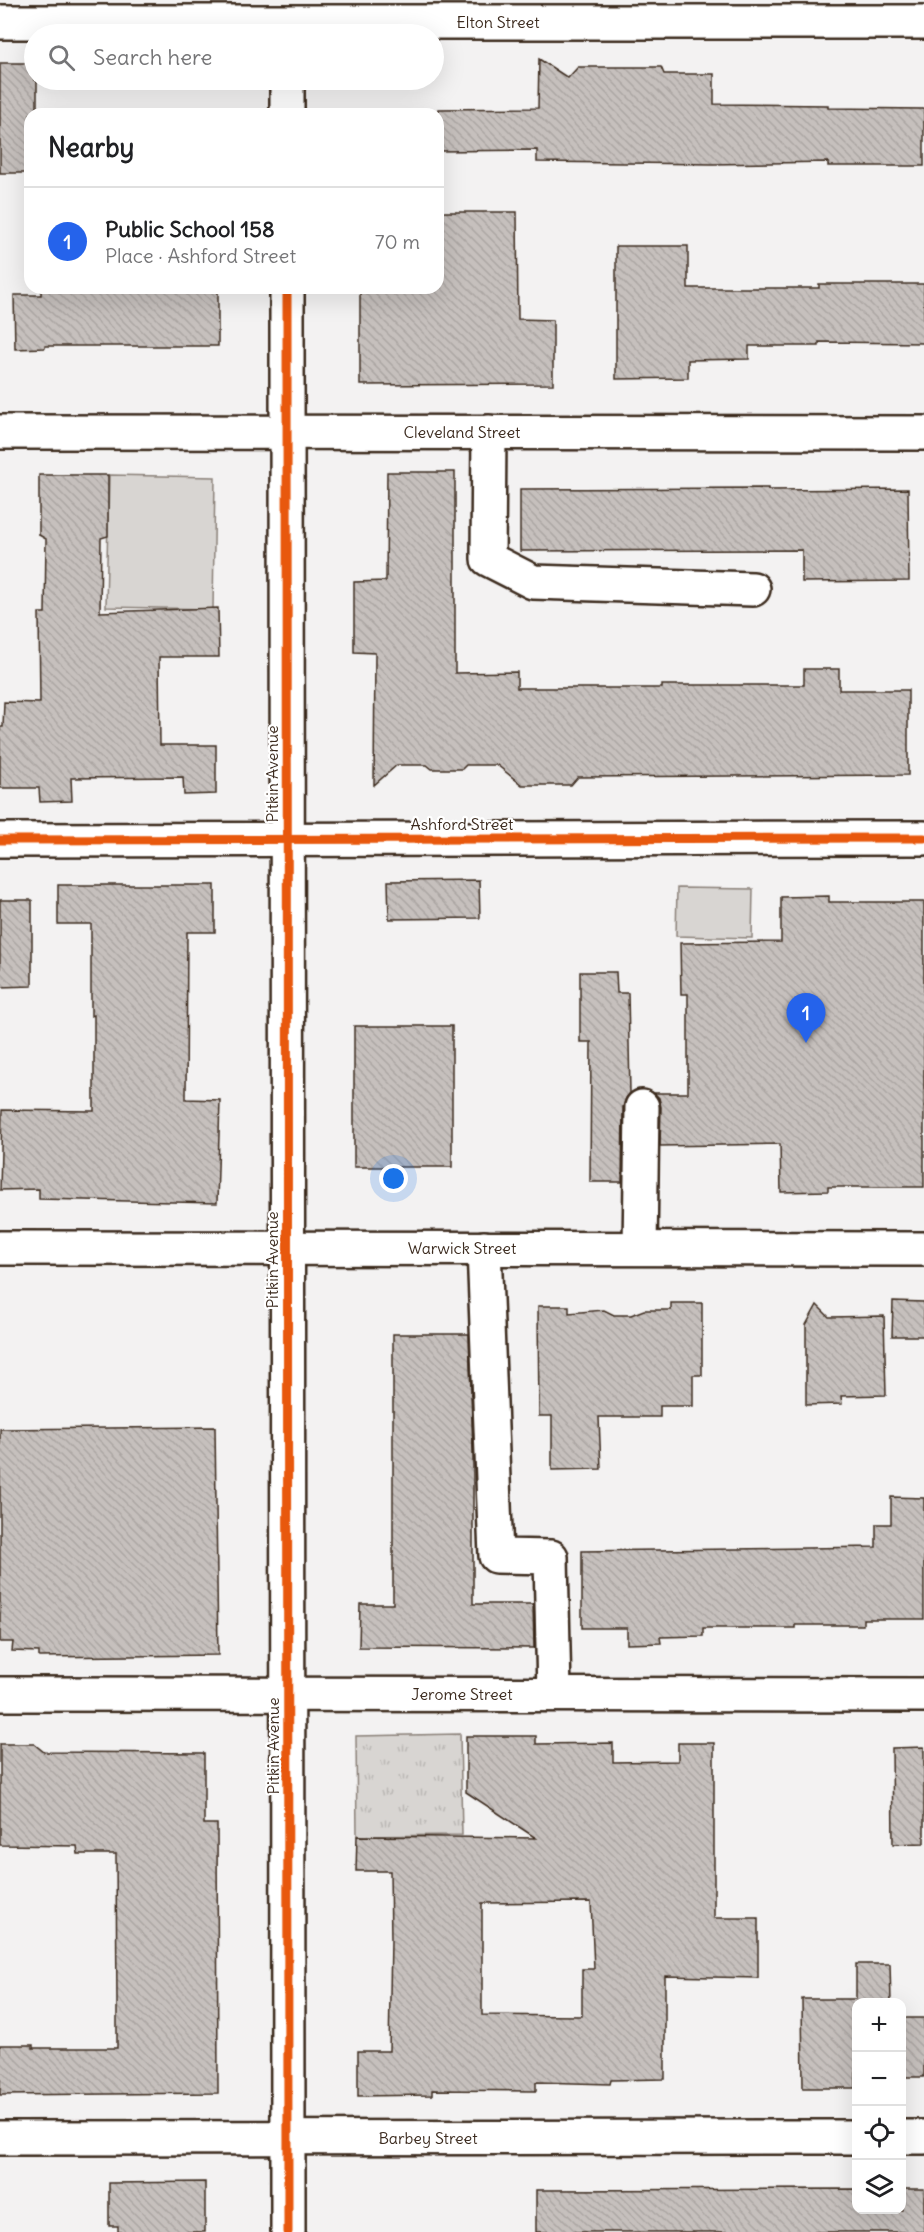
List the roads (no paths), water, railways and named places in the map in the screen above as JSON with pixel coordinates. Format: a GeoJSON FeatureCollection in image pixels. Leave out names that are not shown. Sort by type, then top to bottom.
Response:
{"type":"FeatureCollection","features":[{"type":"Feature","properties":{"kind":"street","name":"Elton Street"},"geometry":{"type":"LineString","coordinates":[[0,22],[287,19],[924,22]]}},
{"type":"Feature","properties":{"kind":"street"},"geometry":{"type":"LineString","coordinates":[[287,90],[287,108]]}},
{"type":"Feature","properties":{"kind":"street","name":"Pitkin Avenue"},"geometry":{"type":"LineString","coordinates":[[287,294],[288,2232]]}},
{"type":"Feature","properties":{"kind":"street","name":"Cleveland Street"},"geometry":{"type":"LineString","coordinates":[[0,432],[924,433]]}},
{"type":"Feature","properties":{"kind":"street"},"geometry":{"type":"LineString","coordinates":[[489,432],[488,559],[533,582],[753,589]]}},
{"type":"Feature","properties":{"kind":"street","name":"Ashford Street"},"geometry":{"type":"LineString","coordinates":[[0,840],[924,838]]}},
{"type":"Feature","properties":{"kind":"street"},"geometry":{"type":"LineString","coordinates":[[640,1248],[642,1107]]}},
{"type":"Feature","properties":{"kind":"street","name":"Warwick Street"},"geometry":{"type":"LineString","coordinates":[[0,1248],[924,1249]]}},
{"type":"Feature","properties":{"kind":"street"},"geometry":{"type":"LineString","coordinates":[[484,1248],[496,1556],[551,1557],[554,1694]]}},
{"type":"Feature","properties":{"kind":"street","name":"Jerome Street"},"geometry":{"type":"LineString","coordinates":[[0,1694],[924,1695]]}},
{"type":"Feature","properties":{"kind":"street","name":"Barbey Street"},"geometry":{"type":"LineString","coordinates":[[0,2138],[852,2137]]}},
{"type":"Feature","properties":{"kind":"street"},"geometry":{"type":"LineString","coordinates":[[906,2137],[924,2137]]}},
{"type":"Feature","properties":{"kind":"place","name":"Public School 158"},"geometry":{"type":"Point","coordinates":[806,1043]}}]}
